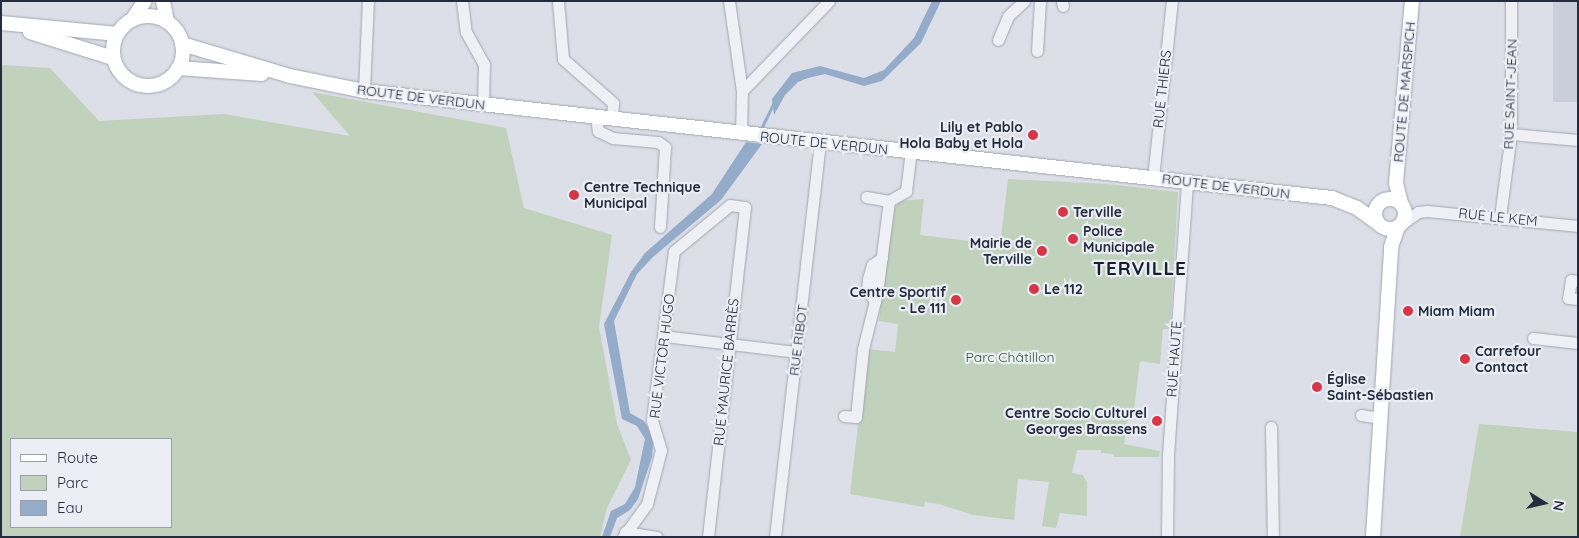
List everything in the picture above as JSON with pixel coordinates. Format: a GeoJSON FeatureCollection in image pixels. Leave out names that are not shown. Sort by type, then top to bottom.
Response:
{"type":"FeatureCollection","features":[{"type":"Feature","properties":{"kind":"main road"},"geometry":{"type":"LineString","coordinates":[[145,1],[132,20],[117,34],[113,58],[124,76],[142,86],[163,82],[178,68],[182,44],[167,22],[164,1]]}},
{"type":"Feature","properties":{"kind":"main road","name":"ROUTE DE MARSPICH"},"geometry":{"type":"LineString","coordinates":[[1402,204],[1396,183],[1412,1]]}},
{"type":"Feature","properties":{"kind":"main road"},"geometry":{"type":"LineString","coordinates":[[132,20],[150,16],[167,22]]}},
{"type":"Feature","properties":{"kind":"main road"},"geometry":{"type":"LineString","coordinates":[[2,23],[117,34]]}},
{"type":"Feature","properties":{"kind":"main road"},"geometry":{"type":"LineString","coordinates":[[2,23],[113,58]]}},
{"type":"Feature","properties":{"kind":"main road","name":"ROUTE DE VERDUN"},"geometry":{"type":"LineString","coordinates":[[182,44],[290,76],[364,91],[1332,198],[1357,208],[1380,225]]}},
{"type":"Feature","properties":{"kind":"main road","name":"ROUTE DE VERDUN"},"geometry":{"type":"LineString","coordinates":[[178,68],[290,76]]}},
{"type":"Feature","properties":{"kind":"main road","name":"ROUTE DE MARSPICH"},"geometry":{"type":"LineString","coordinates":[[1382,202],[1396,183]]}},
{"type":"Feature","properties":{"kind":"main road"},"geometry":{"type":"LineString","coordinates":[[1373,537],[1391,247],[1400,225],[1402,204],[1382,202],[1375,214],[1391,247]]}},
{"type":"Feature","properties":{"kind":"main road","name":"ROUTE DE VERDUN"},"geometry":{"type":"LineString","coordinates":[[1357,208],[1382,202]]}},
{"type":"Feature","properties":{"kind":"main road"},"geometry":{"type":"LineString","coordinates":[[1380,225],[1390,229],[1400,225]]}},
{"type":"Feature","properties":{"kind":"street"},"geometry":{"type":"LineString","coordinates":[[364,91],[368,1]]}},
{"type":"Feature","properties":{"kind":"street"},"geometry":{"type":"LineString","coordinates":[[462,1],[466,32],[484,64],[483,105]]}},
{"type":"Feature","properties":{"kind":"street"},"geometry":{"type":"LineString","coordinates":[[558,1],[563,59],[612,103],[612,118]]}},
{"type":"Feature","properties":{"kind":"street"},"geometry":{"type":"LineString","coordinates":[[729,1],[742,92],[741,134]]}},
{"type":"Feature","properties":{"kind":"street"},"geometry":{"type":"LineString","coordinates":[[742,92],[829,1]]}},
{"type":"Feature","properties":{"kind":"street"},"geometry":{"type":"LineString","coordinates":[[998,40],[1008,16],[1024,1]]}},
{"type":"Feature","properties":{"kind":"street"},"geometry":{"type":"LineString","coordinates":[[1037,51],[1040,1]]}},
{"type":"Feature","properties":{"kind":"street","name":"RUE THIERS"},"geometry":{"type":"LineString","coordinates":[[1153,178],[1172,1]]}},
{"type":"Feature","properties":{"kind":"street","name":"RUE SAINT-JEAN"},"geometry":{"type":"LineString","coordinates":[[1500,217],[1511,134],[1511,1]]}},
{"type":"Feature","properties":{"kind":"street"},"geometry":{"type":"LineString","coordinates":[[596,117],[598,131],[613,138],[658,142],[664,147],[660,227]]}},
{"type":"Feature","properties":{"kind":"street"},"geometry":{"type":"LineString","coordinates":[[1511,134],[1578,140]]}},
{"type":"Feature","properties":{"kind":"street","name":"RUE RIBOT"},"geometry":{"type":"LineString","coordinates":[[775,537],[820,142]]}},
{"type":"Feature","properties":{"kind":"street"},"geometry":{"type":"LineString","coordinates":[[866,198],[889,200],[906,191],[911,152]]}},
{"type":"Feature","properties":{"kind":"street","name":"RUE HAUTE"},"geometry":{"type":"LineString","coordinates":[[1166,537],[1168,448],[1187,181]]}},
{"type":"Feature","properties":{"kind":"street"},"geometry":{"type":"LineString","coordinates":[[844,416],[856,417],[863,349],[875,301],[889,200]]}},
{"type":"Feature","properties":{"kind":"street","name":"RUE LE KEM"},"geometry":{"type":"LineString","coordinates":[[1402,204],[1418,212],[1500,217],[1578,226]]}},
{"type":"Feature","properties":{"kind":"street","name":"RUE VICTOR HUGO"},"geometry":{"type":"LineString","coordinates":[[624,534],[648,504],[661,450],[652,420],[674,251],[730,205],[745,207]]}},
{"type":"Feature","properties":{"kind":"street","name":"RUE MAURICE BARRÈS"},"geometry":{"type":"LineString","coordinates":[[708,537],[745,207]]}},
{"type":"Feature","properties":{"kind":"street"},"geometry":{"type":"LineString","coordinates":[[1400,225],[1418,212]]}},
{"type":"Feature","properties":{"kind":"street"},"geometry":{"type":"LineString","coordinates":[[1578,281],[1571,280],[1568,298],[1578,299]]}},
{"type":"Feature","properties":{"kind":"street"},"geometry":{"type":"LineString","coordinates":[[664,336],[796,352]]}},
{"type":"Feature","properties":{"kind":"street"},"geometry":{"type":"LineString","coordinates":[[1533,338],[1578,343]]}},
{"type":"Feature","properties":{"kind":"street"},"geometry":{"type":"LineString","coordinates":[[1361,415],[1381,418]]}},
{"type":"Feature","properties":{"kind":"street"},"geometry":{"type":"LineString","coordinates":[[1272,427],[1273,537]]}},
{"type":"Feature","properties":{"kind":"street"},"geometry":{"type":"LineString","coordinates":[[624,534],[657,537]]}},
{"type":"Feature","properties":{"kind":"shaded area"},"geometry":{"type":"Polygon","coordinates":[[[1553,1],[1578,1],[1578,102],[1553,102],[1553,1]]]}},
{"type":"Feature","properties":{"kind":"green space"},"geometry":{"type":"Polygon","coordinates":[[[1,65],[50,68],[99,121],[224,114],[350,136],[312,92],[506,128],[524,208],[612,235],[599,327],[617,424],[631,460],[607,508],[600,537],[1,537],[1,65]]]}},
{"type":"Feature","properties":{"kind":"green space","name":"Parc Châtillon"},"geometry":{"type":"Polygon","coordinates":[[[1008,179],[1108,184],[1178,192],[1170,329],[1163,329],[1160,364],[1140,361],[1134,409],[1129,411],[1124,444],[1160,451],[1159,457],[1114,457],[1114,454],[1101,453],[1101,450],[1077,450],[1072,473],[1083,475],[1087,483],[1087,516],[1060,513],[1056,528],[1042,526],[1049,482],[1018,479],[1014,520],[973,515],[939,504],[925,502],[924,507],[850,494],[867,349],[895,352],[898,324],[879,321],[890,215],[900,201],[924,199],[920,235],[995,244],[997,237],[1001,238],[1008,179]]]}},
{"type":"Feature","properties":{"kind":"green space"},"geometry":{"type":"Polygon","coordinates":[[[1479,424],[1578,432],[1578,537],[1460,537],[1479,424]]]}},
{"type":"Feature","properties":{"kind":"water"},"geometry":{"type":"Polygon","coordinates":[[[932,1],[941,1],[921,43],[882,81],[864,86],[825,74],[808,78],[798,82],[785,95],[774,115],[772,99],[792,73],[820,66],[864,78],[884,70],[914,38],[932,1]]]}},
{"type":"Feature","properties":{"kind":"water"},"geometry":{"type":"Polygon","coordinates":[[[746,142],[762,144],[721,200],[653,257],[637,274],[614,321],[630,413],[644,421],[654,437],[652,457],[638,499],[630,510],[617,518],[610,537],[602,537],[611,511],[625,504],[635,487],[645,439],[637,426],[622,419],[604,324],[631,272],[645,253],[712,194],[746,142]]]}},
{"type":"Feature","properties":{"kind":"waterway"},"geometry":{"type":"LineString","coordinates":[[760,131],[774,102]]}},
{"type":"Feature","properties":{"kind":"place","name":"Lily et Pablo Hola Baby et Hola"},"geometry":{"type":"Point","coordinates":[1033,135]}},
{"type":"Feature","properties":{"kind":"place","name":"Centre Technique Municipal"},"geometry":{"type":"Point","coordinates":[574,195]}},
{"type":"Feature","properties":{"kind":"place","name":"Terville"},"geometry":{"type":"Point","coordinates":[1063,212]}},
{"type":"Feature","properties":{"kind":"place","name":"Police Municipale"},"geometry":{"type":"Point","coordinates":[1073,239]}},
{"type":"Feature","properties":{"kind":"place","name":"Mairie de Terville"},"geometry":{"type":"Point","coordinates":[1042,251]}},
{"type":"Feature","properties":{"kind":"place","name":"Le 112"},"geometry":{"type":"Point","coordinates":[1034,289]}},
{"type":"Feature","properties":{"kind":"place","name":"Centre Sportif - Le 111"},"geometry":{"type":"Point","coordinates":[956,300]}},
{"type":"Feature","properties":{"kind":"place","name":"Miam Miam"},"geometry":{"type":"Point","coordinates":[1408,311]}},
{"type":"Feature","properties":{"kind":"place","name":"Carrefour Contact"},"geometry":{"type":"Point","coordinates":[1465,359]}},
{"type":"Feature","properties":{"kind":"place","name":"Église Saint-Sébastien"},"geometry":{"type":"Point","coordinates":[1317,387]}},
{"type":"Feature","properties":{"kind":"place","name":"Centre Socio Culturel Georges Brassens"},"geometry":{"type":"Point","coordinates":[1157,421]}},
{"type":"Feature","properties":{"kind":"district","name":"TERVILLE"},"geometry":{"type":"Point","coordinates":[1140,269]}}]}
